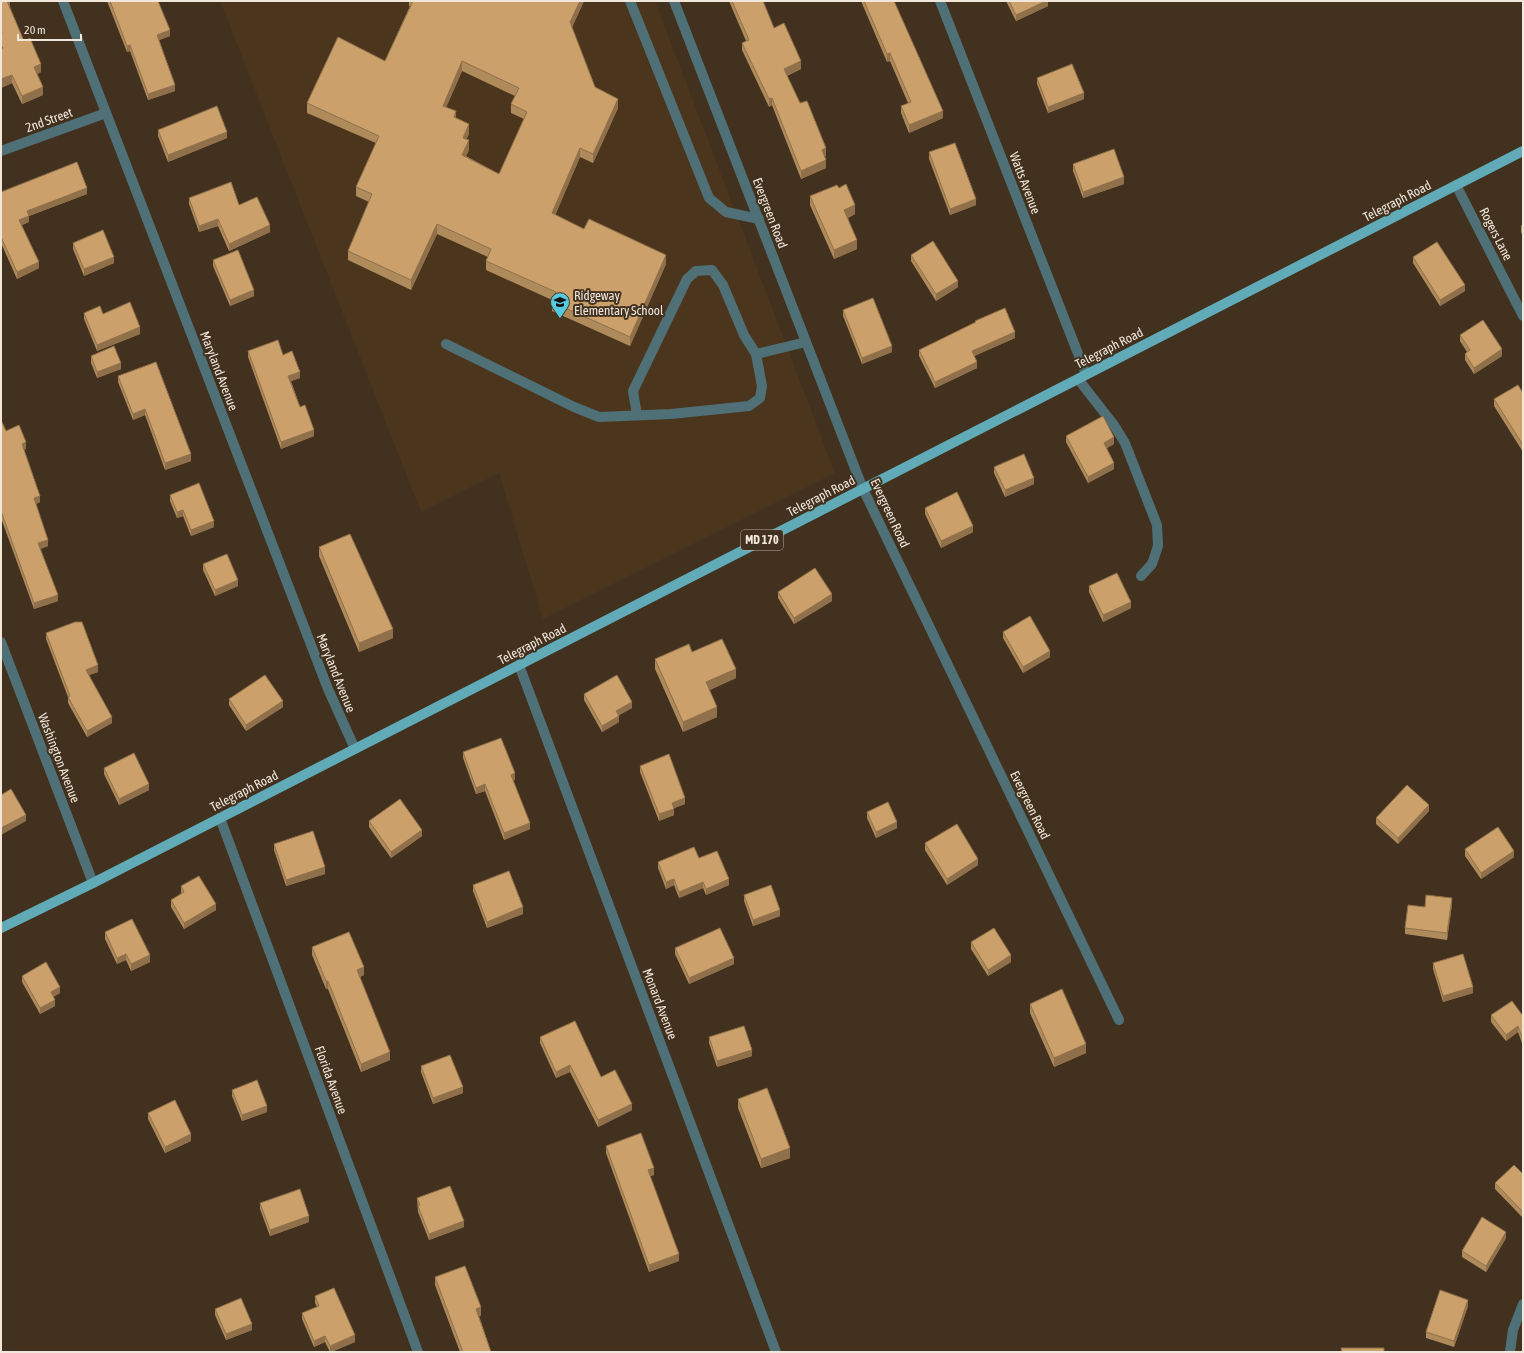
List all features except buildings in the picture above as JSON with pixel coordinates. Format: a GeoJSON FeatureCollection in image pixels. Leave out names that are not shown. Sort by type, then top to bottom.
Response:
{"type":"FeatureCollection","features":[{"type":"Feature","properties":{"kind":"main road","name":"Telegraph Road"},"geometry":{"type":"LineString","coordinates":[[1,928],[93,883],[1523,151]]}},
{"type":"Feature","properties":{"kind":"street","name":"Maryland Avenue"},"geometry":{"type":"LineString","coordinates":[[63,1],[328,689],[355,749]]}},
{"type":"Feature","properties":{"kind":"street"},"geometry":{"type":"LineString","coordinates":[[630,1],[709,198],[726,212],[758,219]]}},
{"type":"Feature","properties":{"kind":"street","name":"Evergreen Road"},"geometry":{"type":"LineString","coordinates":[[674,1],[863,489],[1119,1020]]}},
{"type":"Feature","properties":{"kind":"street","name":"Watts Avenue"},"geometry":{"type":"LineString","coordinates":[[940,1],[1082,376],[1125,443],[1157,524],[1158,546],[1152,564],[1141,576]]}},
{"type":"Feature","properties":{"kind":"street","name":"2nd Street"},"geometry":{"type":"LineString","coordinates":[[1,151],[106,113]]}},
{"type":"Feature","properties":{"kind":"street","name":"Rogers Lane"},"geometry":{"type":"LineString","coordinates":[[1456,185],[1523,316]]}},
{"type":"Feature","properties":{"kind":"street"},"geometry":{"type":"LineString","coordinates":[[446,344],[574,407],[599,417],[637,415],[749,406],[760,398],[762,386],[756,354],[744,335],[723,286],[712,270],[696,271],[687,279],[633,391],[637,415]]}},
{"type":"Feature","properties":{"kind":"street"},"geometry":{"type":"LineString","coordinates":[[756,354],[806,342]]}},
{"type":"Feature","properties":{"kind":"street","name":"Washington Avenue"},"geometry":{"type":"LineString","coordinates":[[1,642],[93,883]]}},
{"type":"Feature","properties":{"kind":"street","name":"Monard Avenue"},"geometry":{"type":"LineString","coordinates":[[519,665],[776,1352]]}},
{"type":"Feature","properties":{"kind":"street","name":"Florida Avenue"},"geometry":{"type":"LineString","coordinates":[[220,818],[418,1352]]}},
{"type":"Feature","properties":{"kind":"street"},"geometry":{"type":"LineString","coordinates":[[1510,1352],[1513,1330],[1523,1304]]}},
{"type":"Feature","properties":{"kind":"shaded area","name":"Ridgeway Elementary School"},"geometry":{"type":"Polygon","coordinates":[[[220,1],[655,1],[835,473],[543,619],[499,473],[421,512],[220,1]]]}},
{"type":"Feature","properties":{"kind":"place","name":"Ridgeway Elementary School"},"geometry":{"type":"Point","coordinates":[560,319]}}]}
